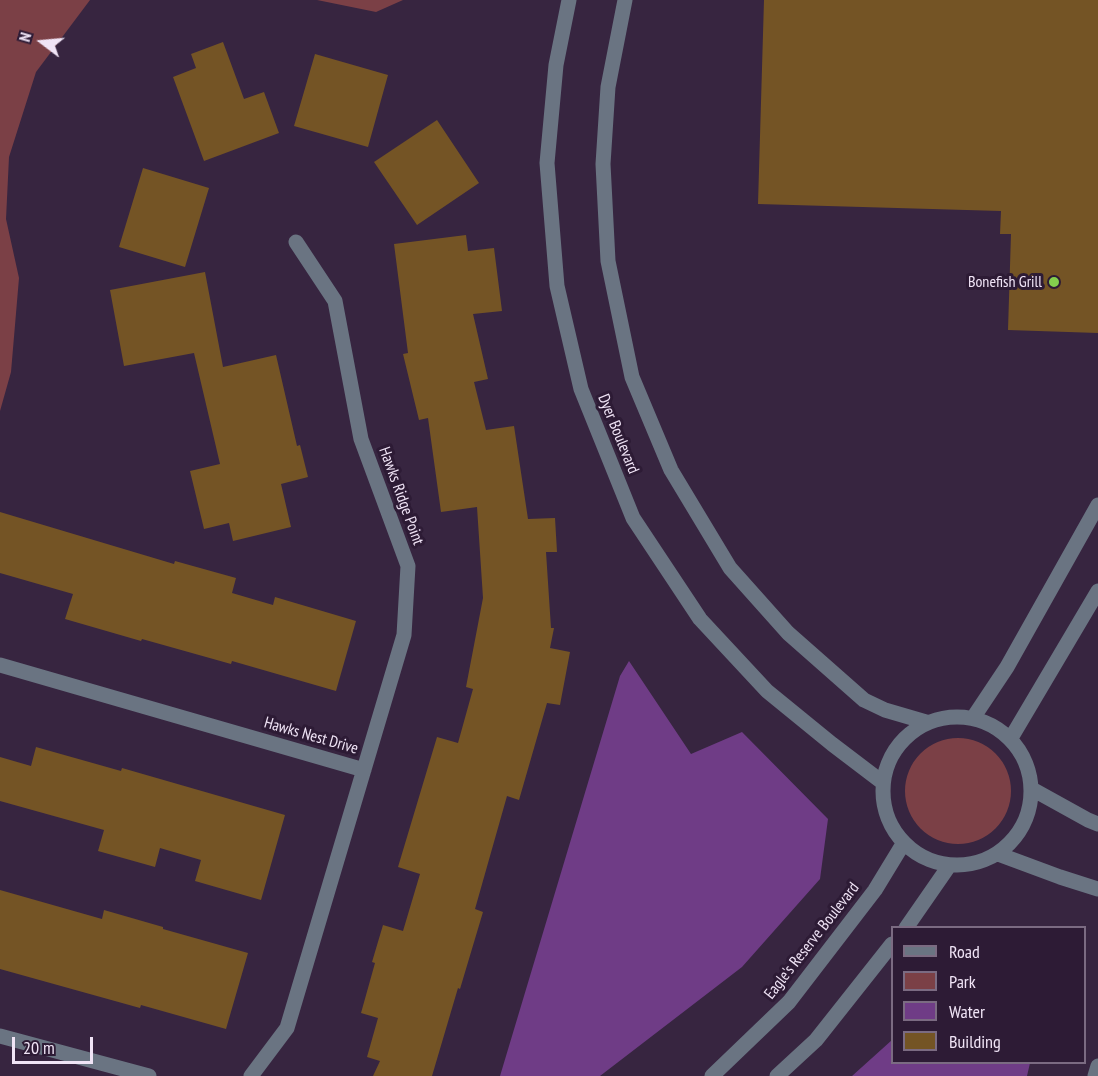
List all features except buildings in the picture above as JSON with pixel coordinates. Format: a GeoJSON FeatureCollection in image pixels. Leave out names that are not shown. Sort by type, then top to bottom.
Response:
{"type":"FeatureCollection","features":[{"type":"Feature","properties":{"kind":"street","name":"Dyer Boulevard"},"geometry":{"type":"LineString","coordinates":[[569,0],[556,65],[547,163],[557,286],[581,389],[633,518],[700,619],[767,690],[882,782]]}},
{"type":"Feature","properties":{"kind":"street","name":"Dyer Boulevard"},"geometry":{"type":"LineString","coordinates":[[625,0],[608,87],[603,164],[608,261],[632,378],[670,470],[730,568],[788,633],[864,700],[885,710],[926,722]]}},
{"type":"Feature","properties":{"kind":"street","name":"Hawks Ridge Point"},"geometry":{"type":"LineString","coordinates":[[296,242],[335,301],[361,439],[408,566],[404,635],[364,770]]}},
{"type":"Feature","properties":{"kind":"street"},"geometry":{"type":"LineString","coordinates":[[973,718],[1007,667],[1098,505]]}},
{"type":"Feature","properties":{"kind":"street"},"geometry":{"type":"LineString","coordinates":[[1011,738],[1098,591]]}},
{"type":"Feature","properties":{"kind":"street","name":"Hawks Nest Drive"},"geometry":{"type":"LineString","coordinates":[[0,665],[364,770],[287,1028],[251,1076]]}},
{"type":"Feature","properties":{"kind":"street"},"geometry":{"type":"LineString","coordinates":[[950,716],[973,718],[1011,738],[1026,762],[1032,789],[1028,814],[1017,836],[998,854],[975,864],[949,866],[924,859],[903,844],[890,825],[883,805],[882,782],[890,757],[905,736],[926,722],[950,716]]}},
{"type":"Feature","properties":{"kind":"street"},"geometry":{"type":"LineString","coordinates":[[1032,789],[1098,824]]}},
{"type":"Feature","properties":{"kind":"street","name":"Eagle's Reserve Boulevard"},"geometry":{"type":"LineString","coordinates":[[712,1076],[789,1002],[875,890],[903,844]]}},
{"type":"Feature","properties":{"kind":"street"},"geometry":{"type":"LineString","coordinates":[[998,854],[1098,889]]}},
{"type":"Feature","properties":{"kind":"street"},"geometry":{"type":"LineString","coordinates":[[907,926],[949,866]]}},
{"type":"Feature","properties":{"kind":"street"},"geometry":{"type":"LineString","coordinates":[[777,1076],[816,1040],[891,945]]}},
{"type":"Feature","properties":{"kind":"street"},"geometry":{"type":"LineString","coordinates":[[0,1036],[149,1076]]}},
{"type":"Feature","properties":{"kind":"street"},"geometry":{"type":"LineString","coordinates":[[1095,1076],[1098,1066]]}},
{"type":"Feature","properties":{"kind":"green space"},"geometry":{"type":"Polygon","coordinates":[[[0,0],[90,0],[36,72],[9,157],[6,219],[19,278],[11,372],[0,411],[0,0]]]}},
{"type":"Feature","properties":{"kind":"green space"},"geometry":{"type":"Polygon","coordinates":[[[317,0],[403,0],[376,12],[317,0]]]}},
{"type":"Feature","properties":{"kind":"green space"},"geometry":{"type":"Polygon","coordinates":[[[958,738],[978,742],[996,753],[1007,771],[1011,791],[1007,811],[996,829],[978,840],[958,844],[938,840],[920,829],[909,811],[905,791],[909,771],[920,753],[938,742],[958,738]]]}},
{"type":"Feature","properties":{"kind":"water"},"geometry":{"type":"Polygon","coordinates":[[[629,661],[691,754],[742,732],[828,819],[820,879],[742,967],[600,1076],[500,1076],[620,676],[629,661]]]}},
{"type":"Feature","properties":{"kind":"water"},"geometry":{"type":"Polygon","coordinates":[[[891,1041],[891,1064],[1030,1064],[1027,1076],[852,1076],[891,1041]]]}},
{"type":"Feature","properties":{"kind":"place","name":"Bonefish Grill"},"geometry":{"type":"Point","coordinates":[1054,282]}}]}
